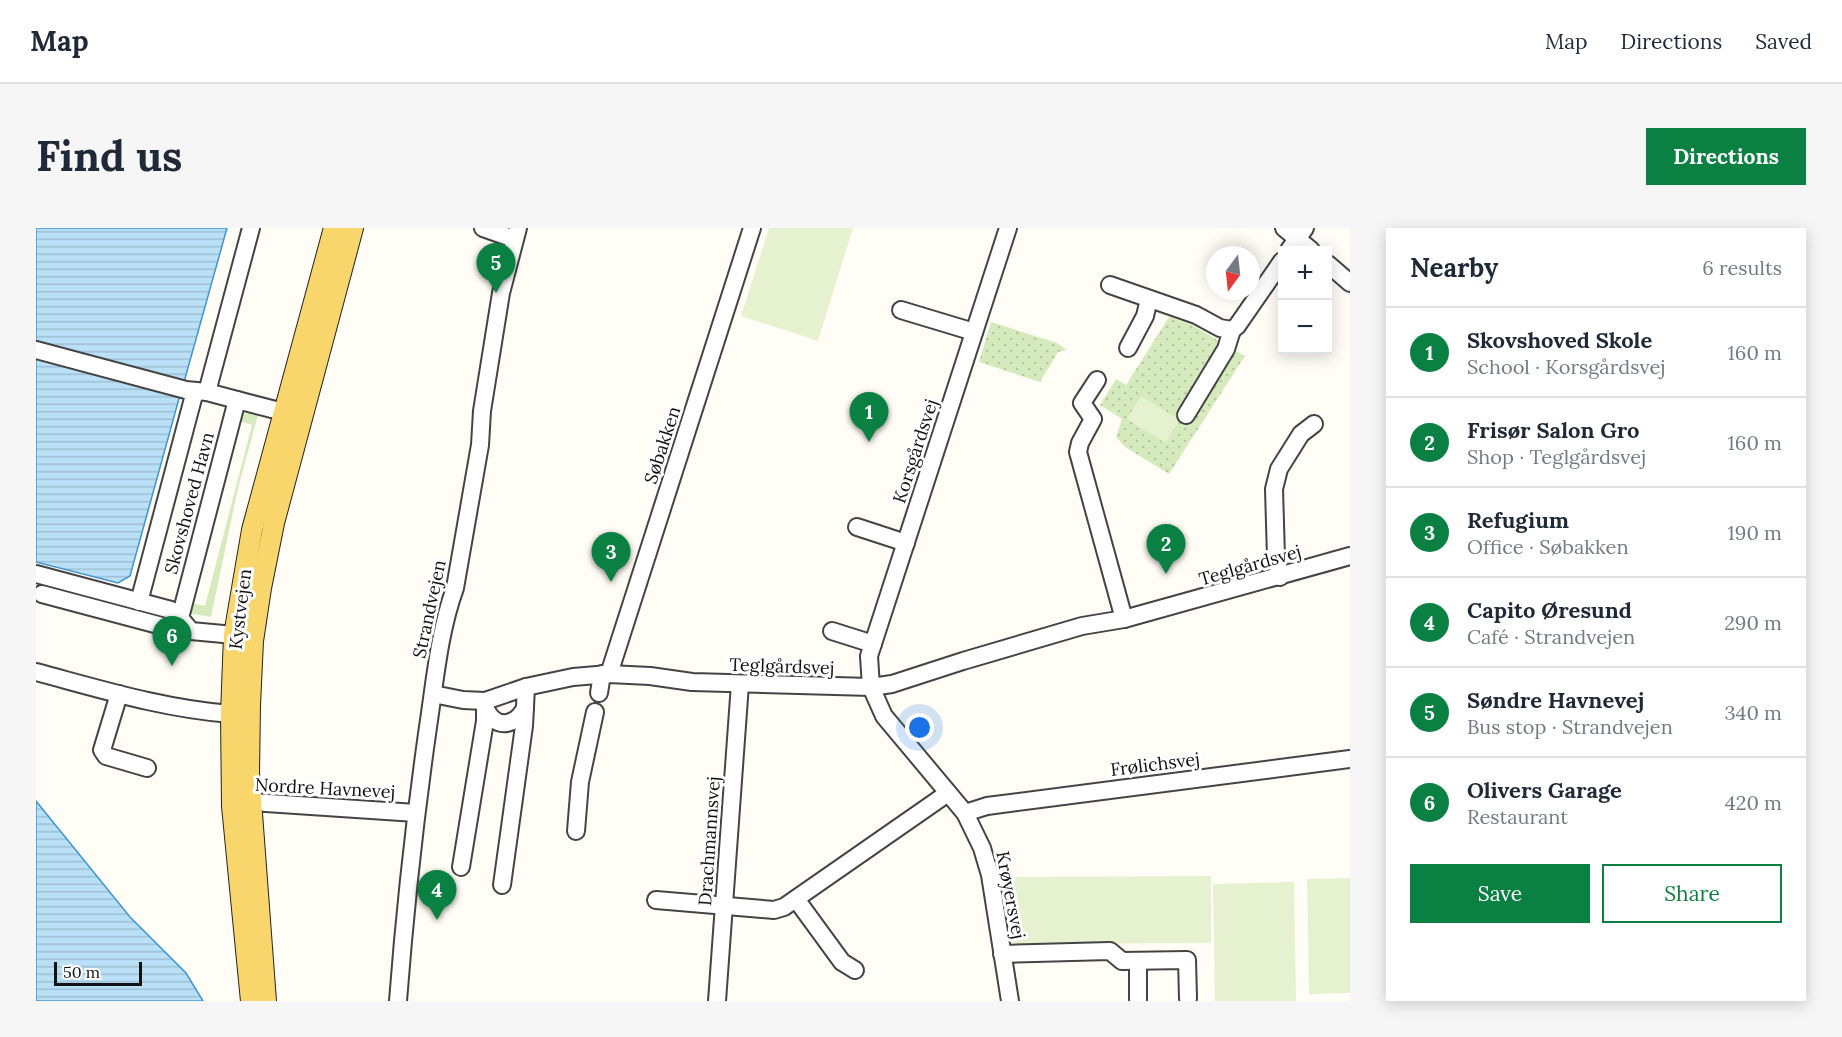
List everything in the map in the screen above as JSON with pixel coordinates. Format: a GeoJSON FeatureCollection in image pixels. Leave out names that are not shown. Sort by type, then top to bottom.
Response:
{"type":"FeatureCollection","features":[{"type":"Feature","properties":{"kind":"main road","name":"Kystvejen"},"geometry":{"type":"LineString","coordinates":[[266,1001],[249,773],[249,705],[253,642],[293,414],[334,228]]}},
{"type":"Feature","properties":{"kind":"main road","name":"Kystvejen"},"geometry":{"type":"LineString","coordinates":[[251,1001],[232,806],[231,714],[234,634],[252,530],[293,414],[353,228]]}},
{"type":"Feature","properties":{"kind":"street","name":"Skovshoved Havn"},"geometry":{"type":"LineString","coordinates":[[139,602],[251,228]]}},
{"type":"Feature","properties":{"kind":"street"},"geometry":{"type":"LineString","coordinates":[[483,228],[516,234]]}},
{"type":"Feature","properties":{"kind":"street","name":"Søbakken"},"geometry":{"type":"LineString","coordinates":[[599,693],[752,228]]}},
{"type":"Feature","properties":{"kind":"street","name":"Korsgårdsvej"},"geometry":{"type":"LineString","coordinates":[[871,687],[869,656],[1008,228]]}},
{"type":"Feature","properties":{"kind":"street"},"geometry":{"type":"LineString","coordinates":[[1284,228],[1297,239]]}},
{"type":"Feature","properties":{"kind":"street","name":"Strandvejen"},"geometry":{"type":"LineString","coordinates":[[398,1001],[416,813],[433,694],[447,609],[455,588],[480,445],[482,411],[499,309],[516,234]]}},
{"type":"Feature","properties":{"kind":"street"},"geometry":{"type":"LineString","coordinates":[[1186,415],[1226,349],[1232,330],[1278,267]]}},
{"type":"Feature","properties":{"kind":"street"},"geometry":{"type":"LineString","coordinates":[[1332,267],[1350,283]]}},
{"type":"Feature","properties":{"kind":"street"},"geometry":{"type":"LineString","coordinates":[[1110,285],[1196,315],[1220,328],[1232,330]]}},
{"type":"Feature","properties":{"kind":"street"},"geometry":{"type":"LineString","coordinates":[[1128,348],[1145,316],[1149,299]]}},
{"type":"Feature","properties":{"kind":"street"},"geometry":{"type":"LineString","coordinates":[[901,310],[974,332]]}},
{"type":"Feature","properties":{"kind":"street"},"geometry":{"type":"LineString","coordinates":[[36,350],[293,414]]}},
{"type":"Feature","properties":{"kind":"street"},"geometry":{"type":"LineString","coordinates":[[1097,380],[1082,403],[1093,419],[1080,443],[1078,452],[1125,619]]}},
{"type":"Feature","properties":{"kind":"street","name":"Skovshoved Havn"},"geometry":{"type":"LineString","coordinates":[[180,618],[237,400]]}},
{"type":"Feature","properties":{"kind":"street"},"geometry":{"type":"LineString","coordinates":[[1280,577],[1276,557],[1274,489],[1279,470],[1301,434],[1314,424]]}},
{"type":"Feature","properties":{"kind":"street"},"geometry":{"type":"LineString","coordinates":[[857,527],[906,543]]}},
{"type":"Feature","properties":{"kind":"street","name":"Teglgårdsvej"},"geometry":{"type":"LineString","coordinates":[[433,694],[485,704],[526,687],[573,677],[605,674],[650,675],[692,682],[740,684],[871,687],[892,684],[1082,626],[1125,619],[1350,556]]}},
{"type":"Feature","properties":{"kind":"street"},"geometry":{"type":"LineString","coordinates":[[36,574],[171,610],[191,631]]}},
{"type":"Feature","properties":{"kind":"street"},"geometry":{"type":"LineString","coordinates":[[42,594],[166,627],[234,634]]}},
{"type":"Feature","properties":{"kind":"street"},"geometry":{"type":"LineString","coordinates":[[832,631],[873,644]]}},
{"type":"Feature","properties":{"kind":"street"},"geometry":{"type":"LineString","coordinates":[[36,672],[194,711],[231,714]]}},
{"type":"Feature","properties":{"kind":"street","name":"Drachmannsvej"},"geometry":{"type":"LineString","coordinates":[[717,1001],[740,684]]}},
{"type":"Feature","properties":{"kind":"street"},"geometry":{"type":"LineString","coordinates":[[502,885],[526,687]]}},
{"type":"Feature","properties":{"kind":"street","name":"Krøyersvej"},"geometry":{"type":"LineString","coordinates":[[871,687],[884,716],[965,813],[982,848],[990,875],[1010,1001]]}},
{"type":"Feature","properties":{"kind":"street"},"geometry":{"type":"LineString","coordinates":[[119,694],[102,750],[106,756],[147,768]]}},
{"type":"Feature","properties":{"kind":"street"},"geometry":{"type":"LineString","coordinates":[[485,704],[492,718],[507,723],[517,718],[525,708]]}},
{"type":"Feature","properties":{"kind":"street"},"geometry":{"type":"LineString","coordinates":[[461,867],[485,721],[485,704]]}},
{"type":"Feature","properties":{"kind":"street"},"geometry":{"type":"LineString","coordinates":[[576,831],[580,782],[595,712]]}},
{"type":"Feature","properties":{"kind":"street","name":"Frølichsvej"},"geometry":{"type":"LineString","coordinates":[[965,813],[987,806],[1350,759]]}},
{"type":"Feature","properties":{"kind":"street"},"geometry":{"type":"LineString","coordinates":[[656,900],[774,909],[784,907],[948,793]]}},
{"type":"Feature","properties":{"kind":"street","name":"Nordre Havnevej"},"geometry":{"type":"LineString","coordinates":[[232,806],[252,802],[416,813]]}},
{"type":"Feature","properties":{"kind":"street"},"geometry":{"type":"LineString","coordinates":[[796,899],[842,962],[855,970]]}},
{"type":"Feature","properties":{"kind":"street"},"geometry":{"type":"LineString","coordinates":[[1002,954],[1110,951],[1122,961],[1187,960],[1188,998]]}},
{"type":"Feature","properties":{"kind":"street"},"geometry":{"type":"LineString","coordinates":[[1138,961],[1138,999]]}},
{"type":"Feature","properties":{"kind":"green space"},"geometry":{"type":"Polygon","coordinates":[[[769,228],[853,228],[818,341],[741,316],[769,228]]]}},
{"type":"Feature","properties":{"kind":"green space"},"geometry":{"type":"Polygon","coordinates":[[[1169,317],[1192,325],[1245,356],[1169,474],[1125,447],[1116,437],[1122,419],[1100,405],[1116,379],[1126,385],[1169,317]]]}},
{"type":"Feature","properties":{"kind":"green space"},"geometry":{"type":"Polygon","coordinates":[[[991,322],[1057,343],[1067,350],[1058,352],[1040,382],[979,362],[991,322]]]}},
{"type":"Feature","properties":{"kind":"green space"},"geometry":{"type":"Polygon","coordinates":[[[1141,396],[1180,420],[1165,443],[1127,419],[1141,396]]]}},
{"type":"Feature","properties":{"kind":"green space"},"geometry":{"type":"Polygon","coordinates":[[[241,414],[258,415],[238,488],[211,617],[188,613],[188,602],[205,606],[252,425],[237,420],[241,414]]]}},
{"type":"Feature","properties":{"kind":"green space"},"geometry":{"type":"Polygon","coordinates":[[[1211,876],[1211,943],[1014,944],[1014,877],[1211,876]]]}},
{"type":"Feature","properties":{"kind":"green space"},"geometry":{"type":"Polygon","coordinates":[[[1350,878],[1350,993],[1309,994],[1307,879],[1350,878]]]}},
{"type":"Feature","properties":{"kind":"green space"},"geometry":{"type":"Polygon","coordinates":[[[1294,882],[1296,1001],[1215,1001],[1213,884],[1294,882]]]}},
{"type":"Feature","properties":{"kind":"water"},"geometry":{"type":"Polygon","coordinates":[[[36,228],[227,228],[184,382],[36,341],[36,228]]]}},
{"type":"Feature","properties":{"kind":"water"},"geometry":{"type":"Polygon","coordinates":[[[36,355],[180,395],[130,576],[118,583],[36,562],[36,355]]]}},
{"type":"Feature","properties":{"kind":"water"},"geometry":{"type":"Polygon","coordinates":[[[36,801],[130,917],[186,973],[203,1001],[36,1001],[36,801]]]}},
{"type":"Feature","properties":{"kind":"place","name":"Søndre Havnevej"},"geometry":{"type":"Point","coordinates":[496,293]}},
{"type":"Feature","properties":{"kind":"place","name":"Skovshoved Skole"},"geometry":{"type":"Point","coordinates":[869,442]}},
{"type":"Feature","properties":{"kind":"place","name":"Frisør Salon Gro"},"geometry":{"type":"Point","coordinates":[1166,574]}},
{"type":"Feature","properties":{"kind":"place","name":"Refugium"},"geometry":{"type":"Point","coordinates":[611,582]}},
{"type":"Feature","properties":{"kind":"place","name":"Olivers Garage"},"geometry":{"type":"Point","coordinates":[172,666]}},
{"type":"Feature","properties":{"kind":"place","name":"Capito Øresund"},"geometry":{"type":"Point","coordinates":[437,920]}}]}
